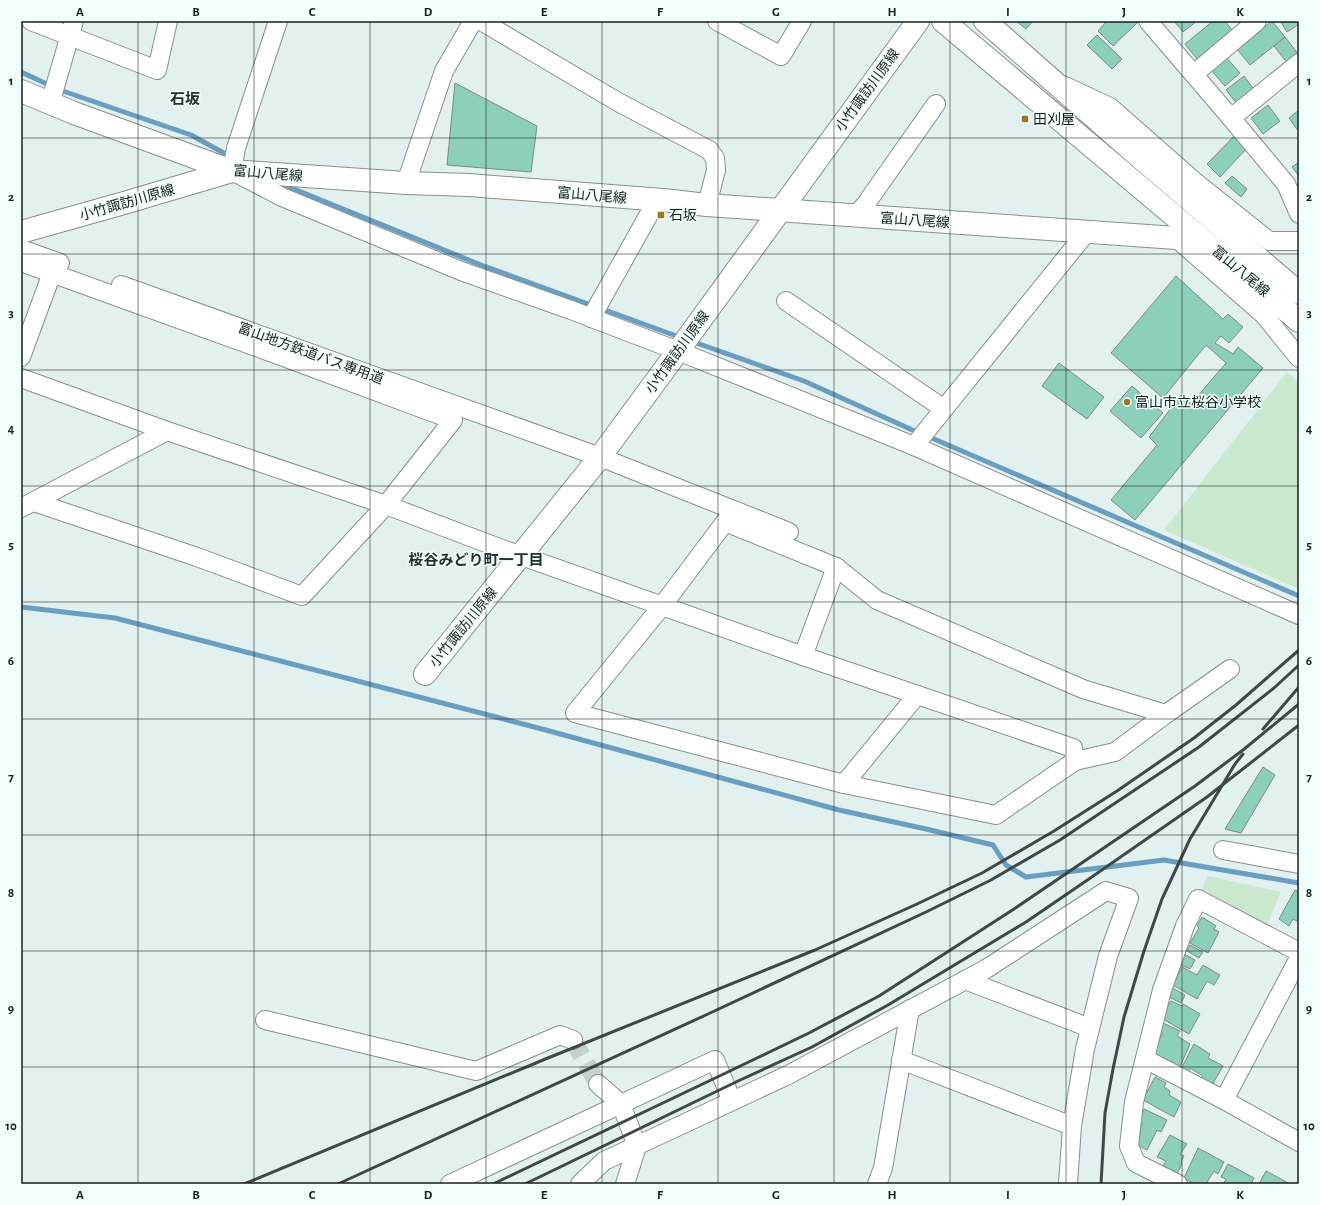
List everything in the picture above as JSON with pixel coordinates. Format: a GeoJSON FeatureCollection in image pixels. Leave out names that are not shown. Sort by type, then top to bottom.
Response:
{"type":"FeatureCollection","features":[{"type":"Feature","properties":{"kind":"main road","name":"小竹諏訪川原線"},"geometry":{"type":"LineString","coordinates":[[425,674],[600,457],[918,21]]}},
{"type":"Feature","properties":{"kind":"main road","name":"富山八尾線"},"geometry":{"type":"LineString","coordinates":[[943,21],[1299,321]]}},
{"type":"Feature","properties":{"kind":"main road","name":"富山八尾線"},"geometry":{"type":"LineString","coordinates":[[985,21],[1136,154],[1299,293]]}},
{"type":"Feature","properties":{"kind":"main road","name":"富山八尾線"},"geometry":{"type":"LineString","coordinates":[[21,91],[50,104],[232,171],[406,183],[469,185],[707,205],[1086,233],[1176,238]]}},
{"type":"Feature","properties":{"kind":"main road","name":"小竹諏訪川原線"},"geometry":{"type":"LineString","coordinates":[[21,232],[232,171]]}},
{"type":"Feature","properties":{"kind":"street"},"geometry":{"type":"LineString","coordinates":[[32,21],[71,29],[157,70],[168,21]]}},
{"type":"Feature","properties":{"kind":"street"},"geometry":{"type":"LineString","coordinates":[[278,21],[236,148],[232,171],[282,197],[447,265],[678,351],[914,446],[1299,615]]}},
{"type":"Feature","properties":{"kind":"street"},"geometry":{"type":"LineString","coordinates":[[406,183],[444,71],[473,21]]}},
{"type":"Feature","properties":{"kind":"street"},"geometry":{"type":"LineString","coordinates":[[481,21],[618,102],[709,150],[715,158],[716,170],[707,205]]}},
{"type":"Feature","properties":{"kind":"street"},"geometry":{"type":"LineString","coordinates":[[717,21],[781,56],[802,21]]}},
{"type":"Feature","properties":{"kind":"street"},"geometry":{"type":"LineString","coordinates":[[1194,74],[1258,21]]}},
{"type":"Feature","properties":{"kind":"street"},"geometry":{"type":"LineString","coordinates":[[1152,22],[1286,184],[1299,214]]}},
{"type":"Feature","properties":{"kind":"street"},"geometry":{"type":"LineString","coordinates":[[50,104],[71,29]]}},
{"type":"Feature","properties":{"kind":"street"},"geometry":{"type":"LineString","coordinates":[[1231,118],[1299,63]]}},
{"type":"Feature","properties":{"kind":"street"},"geometry":{"type":"LineString","coordinates":[[1055,82],[1110,107],[1194,181],[1269,241],[1299,241]]}},
{"type":"Feature","properties":{"kind":"street"},"geometry":{"type":"LineString","coordinates":[[855,216],[865,205],[936,104]]}},
{"type":"Feature","properties":{"kind":"street"},"geometry":{"type":"LineString","coordinates":[[591,318],[656,200]]}},
{"type":"Feature","properties":{"kind":"street"},"geometry":{"type":"LineString","coordinates":[[914,446],[1086,233]]}},
{"type":"Feature","properties":{"kind":"street"},"geometry":{"type":"LineString","coordinates":[[1176,238],[1264,315],[1299,358]]}},
{"type":"Feature","properties":{"kind":"street","name":"富山地方鉄道バス専用道"},"geometry":{"type":"LineString","coordinates":[[21,249],[600,457],[789,532]]}},
{"type":"Feature","properties":{"kind":"street"},"geometry":{"type":"LineString","coordinates":[[21,262],[453,420],[386,505],[302,596],[197,557],[27,505]]}},
{"type":"Feature","properties":{"kind":"street"},"geometry":{"type":"LineString","coordinates":[[21,357],[52,273]]}},
{"type":"Feature","properties":{"kind":"street"},"geometry":{"type":"LineString","coordinates":[[786,300],[944,409]]}},
{"type":"Feature","properties":{"kind":"street"},"geometry":{"type":"LineString","coordinates":[[21,378],[167,431],[386,505],[803,656],[1073,748],[1075,761]]}},
{"type":"Feature","properties":{"kind":"street"},"geometry":{"type":"LineString","coordinates":[[27,505],[167,431]]}},
{"type":"Feature","properties":{"kind":"street"},"geometry":{"type":"LineString","coordinates":[[1166,714],[1083,689],[878,600],[836,567],[725,522],[662,606],[575,713],[844,784],[996,815],[1075,761],[1115,752],[1230,669]]}},
{"type":"Feature","properties":{"kind":"street"},"geometry":{"type":"LineString","coordinates":[[803,656],[836,567]]}},
{"type":"Feature","properties":{"kind":"street"},"geometry":{"type":"LineString","coordinates":[[844,784],[917,695]]}},
{"type":"Feature","properties":{"kind":"street"},"geometry":{"type":"LineString","coordinates":[[1223,850],[1299,864]]}},
{"type":"Feature","properties":{"kind":"street"},"geometry":{"type":"LineString","coordinates":[[580,1184],[604,1161],[788,1075],[986,969],[1106,891],[1129,898],[1108,956],[1085,1049],[1072,1126],[1068,1184]]}},
{"type":"Feature","properties":{"kind":"street"},"geometry":{"type":"LineString","coordinates":[[1178,1184],[1136,1163],[1129,1146],[1134,1102],[1162,990],[1185,926],[1198,899],[1299,952]]}},
{"type":"Feature","properties":{"kind":"street"},"geometry":{"type":"LineString","coordinates":[[1224,1100],[1299,958]]}},
{"type":"Feature","properties":{"kind":"street"},"geometry":{"type":"LineString","coordinates":[[965,980],[1090,1028]]}},
{"type":"Feature","properties":{"kind":"street"},"geometry":{"type":"LineString","coordinates":[[877,1184],[883,1168],[910,1009]]}},
{"type":"Feature","properties":{"kind":"street"},"geometry":{"type":"LineString","coordinates":[[265,1020],[476,1071],[560,1035],[573,1040]]}},
{"type":"Feature","properties":{"kind":"street"},"geometry":{"type":"LineString","coordinates":[[1145,1058],[1299,1142]]}},
{"type":"Feature","properties":{"kind":"street"},"geometry":{"type":"LineString","coordinates":[[450,1184],[714,1060],[732,1101]]}},
{"type":"Feature","properties":{"kind":"street"},"geometry":{"type":"LineString","coordinates":[[901,1060],[1072,1126]]}},
{"type":"Feature","properties":{"kind":"street"},"geometry":{"type":"LineString","coordinates":[[598,1084],[621,1104],[637,1146],[625,1184]]}},
{"type":"Feature","properties":{"kind":"green space"},"geometry":{"type":"Polygon","coordinates":[[[1287,372],[1299,383],[1299,589],[1164,530],[1287,372]]]}},
{"type":"Feature","properties":{"kind":"green space"},"geometry":{"type":"Polygon","coordinates":[[[1208,876],[1281,892],[1266,926],[1201,891],[1208,876]]]}},
{"type":"Feature","properties":{"kind":"building"},"geometry":{"type":"Polygon","coordinates":[[[1016,21],[1033,21],[1026,29],[1016,21]]]}},
{"type":"Feature","properties":{"kind":"building"},"geometry":{"type":"Polygon","coordinates":[[[1107,21],[1138,22],[1113,46],[1098,31],[1107,21]]]}},
{"type":"Feature","properties":{"kind":"building"},"geometry":{"type":"Polygon","coordinates":[[[1174,21],[1197,21],[1183,32],[1174,21]]]}},
{"type":"Feature","properties":{"kind":"building"},"geometry":{"type":"Polygon","coordinates":[[[1213,21],[1225,21],[1232,30],[1197,59],[1185,44],[1213,21]]]}},
{"type":"Feature","properties":{"kind":"building"},"geometry":{"type":"Polygon","coordinates":[[[1272,21],[1285,37],[1250,65],[1237,49],[1272,21]]]}},
{"type":"Feature","properties":{"kind":"building"},"geometry":{"type":"Polygon","coordinates":[[[1280,21],[1299,21],[1299,24],[1287,32],[1280,21]]]}},
{"type":"Feature","properties":{"kind":"building"},"geometry":{"type":"Polygon","coordinates":[[[1097,35],[1122,59],[1112,69],[1087,45],[1097,35]]]}},
{"type":"Feature","properties":{"kind":"building"},"geometry":{"type":"Polygon","coordinates":[[[1285,37],[1299,55],[1288,64],[1274,46],[1285,37]]]}},
{"type":"Feature","properties":{"kind":"building"},"geometry":{"type":"Polygon","coordinates":[[[1225,56],[1240,73],[1225,86],[1210,69],[1225,56]]]}},
{"type":"Feature","properties":{"kind":"building"},"geometry":{"type":"Polygon","coordinates":[[[1244,76],[1255,91],[1237,104],[1226,90],[1244,76]]]}},
{"type":"Feature","properties":{"kind":"building"},"geometry":{"type":"Polygon","coordinates":[[[455,83],[537,126],[531,172],[447,165],[455,83]]]}},
{"type":"Feature","properties":{"kind":"building"},"geometry":{"type":"Polygon","coordinates":[[[1268,105],[1280,121],[1263,134],[1251,118],[1268,105]]]}},
{"type":"Feature","properties":{"kind":"building"},"geometry":{"type":"Polygon","coordinates":[[[1299,110],[1299,132],[1289,118],[1299,110]]]}},
{"type":"Feature","properties":{"kind":"building"},"geometry":{"type":"Polygon","coordinates":[[[1236,134],[1249,146],[1220,177],[1207,164],[1236,134]]]}},
{"type":"Feature","properties":{"kind":"building"},"geometry":{"type":"Polygon","coordinates":[[[1299,162],[1299,176],[1292,167],[1299,162]]]}},
{"type":"Feature","properties":{"kind":"building"},"geometry":{"type":"Polygon","coordinates":[[[1232,176],[1247,189],[1241,197],[1225,183],[1232,176]]]}},
{"type":"Feature","properties":{"kind":"building"},"geometry":{"type":"Polygon","coordinates":[[[1176,276],[1223,319],[1228,314],[1243,327],[1229,343],[1221,336],[1215,343],[1233,354],[1238,347],[1263,368],[1135,520],[1111,500],[1157,445],[1149,437],[1181,395],[1191,404],[1226,363],[1206,345],[1163,398],[1111,353],[1176,276]]]}},
{"type":"Feature","properties":{"kind":"building"},"geometry":{"type":"Polygon","coordinates":[[[1059,363],[1104,397],[1087,419],[1042,386],[1059,363]]]}},
{"type":"Feature","properties":{"kind":"building"},"geometry":{"type":"Polygon","coordinates":[[[1132,386],[1163,413],[1141,438],[1110,411],[1132,386]]]}},
{"type":"Feature","properties":{"kind":"building"},"geometry":{"type":"Polygon","coordinates":[[[1263,767],[1275,775],[1241,833],[1225,829],[1263,767]]]}},
{"type":"Feature","properties":{"kind":"building"},"geometry":{"type":"Polygon","coordinates":[[[1295,890],[1299,892],[1299,922],[1293,919],[1289,926],[1279,919],[1295,890]]]}},
{"type":"Feature","properties":{"kind":"building"},"geometry":{"type":"Polygon","coordinates":[[[1202,917],[1216,926],[1214,929],[1219,932],[1208,953],[1190,943],[1199,928],[1197,926],[1202,917]]]}},
{"type":"Feature","properties":{"kind":"building"},"geometry":{"type":"Polygon","coordinates":[[[1190,945],[1203,952],[1199,958],[1187,951],[1190,945]]]}},
{"type":"Feature","properties":{"kind":"building"},"geometry":{"type":"Polygon","coordinates":[[[1184,954],[1195,960],[1190,969],[1179,964],[1184,954]]]}},
{"type":"Feature","properties":{"kind":"building"},"geometry":{"type":"Polygon","coordinates":[[[1203,965],[1220,975],[1214,985],[1207,981],[1197,999],[1173,985],[1182,967],[1197,975],[1203,965]]]}},
{"type":"Feature","properties":{"kind":"building"},"geometry":{"type":"Polygon","coordinates":[[[1171,987],[1185,995],[1181,1003],[1167,996],[1171,987]]]}},
{"type":"Feature","properties":{"kind":"building"},"geometry":{"type":"Polygon","coordinates":[[[1171,1001],[1182,1006],[1183,1004],[1200,1014],[1189,1034],[1161,1018],[1171,1001]]]}},
{"type":"Feature","properties":{"kind":"building"},"geometry":{"type":"Polygon","coordinates":[[[1161,1022],[1180,1031],[1177,1036],[1190,1044],[1179,1069],[1152,1054],[1163,1033],[1157,1030],[1161,1022]]]}},
{"type":"Feature","properties":{"kind":"building"},"geometry":{"type":"Polygon","coordinates":[[[1194,1044],[1210,1054],[1208,1058],[1223,1066],[1211,1087],[1200,1081],[1203,1076],[1190,1068],[1188,1073],[1181,1069],[1194,1044]]]}},
{"type":"Feature","properties":{"kind":"building"},"geometry":{"type":"Polygon","coordinates":[[[1155,1077],[1166,1083],[1164,1087],[1170,1091],[1169,1095],[1181,1102],[1174,1117],[1143,1100],[1155,1077]]]}},
{"type":"Feature","properties":{"kind":"building"},"geometry":{"type":"Polygon","coordinates":[[[1144,1109],[1167,1120],[1161,1132],[1157,1130],[1147,1150],[1135,1144],[1141,1132],[1139,1131],[1142,1124],[1138,1121],[1144,1109]]]}},
{"type":"Feature","properties":{"kind":"building"},"geometry":{"type":"Polygon","coordinates":[[[1170,1135],[1187,1144],[1180,1154],[1184,1156],[1176,1176],[1162,1168],[1166,1161],[1157,1157],[1170,1135]]]}},
{"type":"Feature","properties":{"kind":"building"},"geometry":{"type":"Polygon","coordinates":[[[1198,1148],[1224,1162],[1218,1174],[1214,1171],[1206,1184],[1194,1184],[1184,1178],[1198,1148]]]}},
{"type":"Feature","properties":{"kind":"building"},"geometry":{"type":"Polygon","coordinates":[[[1228,1164],[1254,1178],[1251,1184],[1223,1184],[1226,1179],[1221,1177],[1228,1164]]]}},
{"type":"Feature","properties":{"kind":"building"},"geometry":{"type":"Polygon","coordinates":[[[1266,1171],[1288,1183],[1259,1184],[1266,1171]]]}},
{"type":"Feature","properties":{"kind":"waterway"},"geometry":{"type":"LineString","coordinates":[[21,72],[60,90],[191,135],[231,157]]}},
{"type":"Feature","properties":{"kind":"waterway"},"geometry":{"type":"LineString","coordinates":[[279,183],[481,265],[682,338]]}},
{"type":"Feature","properties":{"kind":"waterway"},"geometry":{"type":"LineString","coordinates":[[691,341],[804,381],[919,433]]}},
{"type":"Feature","properties":{"kind":"waterway"},"geometry":{"type":"LineString","coordinates":[[927,436],[1299,596]]}},
{"type":"Feature","properties":{"kind":"waterway"},"geometry":{"type":"LineString","coordinates":[[21,607],[115,618],[542,729],[839,810],[993,845],[1006,865],[1026,877],[1164,860],[1299,883]]}},
{"type":"Feature","properties":{"kind":"tunnel"},"geometry":{"type":"LineString","coordinates":[[573,1040],[598,1084]]}},
{"type":"Feature","properties":{"kind":"railway"},"geometry":{"type":"LineString","coordinates":[[244,1184],[543,1060],[815,950],[982,873],[1054,831],[1117,791],[1194,738],[1236,705],[1299,650]]}},
{"type":"Feature","properties":{"kind":"railway"},"geometry":{"type":"LineString","coordinates":[[338,1184],[708,1014],[991,880],[1060,840],[1199,747],[1274,688],[1299,665]]}},
{"type":"Feature","properties":{"kind":"railway"},"geometry":{"type":"LineString","coordinates":[[1263,729],[1299,687]]}},
{"type":"Feature","properties":{"kind":"railway"},"geometry":{"type":"LineString","coordinates":[[493,1184],[809,1033],[879,996],[1014,909],[1195,786],[1243,750],[1299,704]]}},
{"type":"Feature","properties":{"kind":"railway"},"geometry":{"type":"LineString","coordinates":[[525,1184],[812,1047],[888,1005],[1026,922],[1207,797],[1299,725]]}},
{"type":"Feature","properties":{"kind":"railway"},"geometry":{"type":"LineString","coordinates":[[1101,1184],[1105,1113],[1113,1069],[1124,1017],[1144,951],[1162,899],[1190,839],[1235,764],[1243,754]]}},
{"type":"Feature","properties":{"kind":"place","name":"田刈屋"},"geometry":{"type":"Point","coordinates":[1025,119]}},
{"type":"Feature","properties":{"kind":"place","name":"石坂"},"geometry":{"type":"Point","coordinates":[661,215]}},
{"type":"Feature","properties":{"kind":"place","name":"富山市立桜谷小学校"},"geometry":{"type":"Point","coordinates":[1127,402]}},
{"type":"Feature","properties":{"kind":"district","name":"石坂"},"geometry":{"type":"Point","coordinates":[185,99]}},
{"type":"Feature","properties":{"kind":"district","name":"桜谷みどり町一丁目"},"geometry":{"type":"Point","coordinates":[476,560]}}]}
